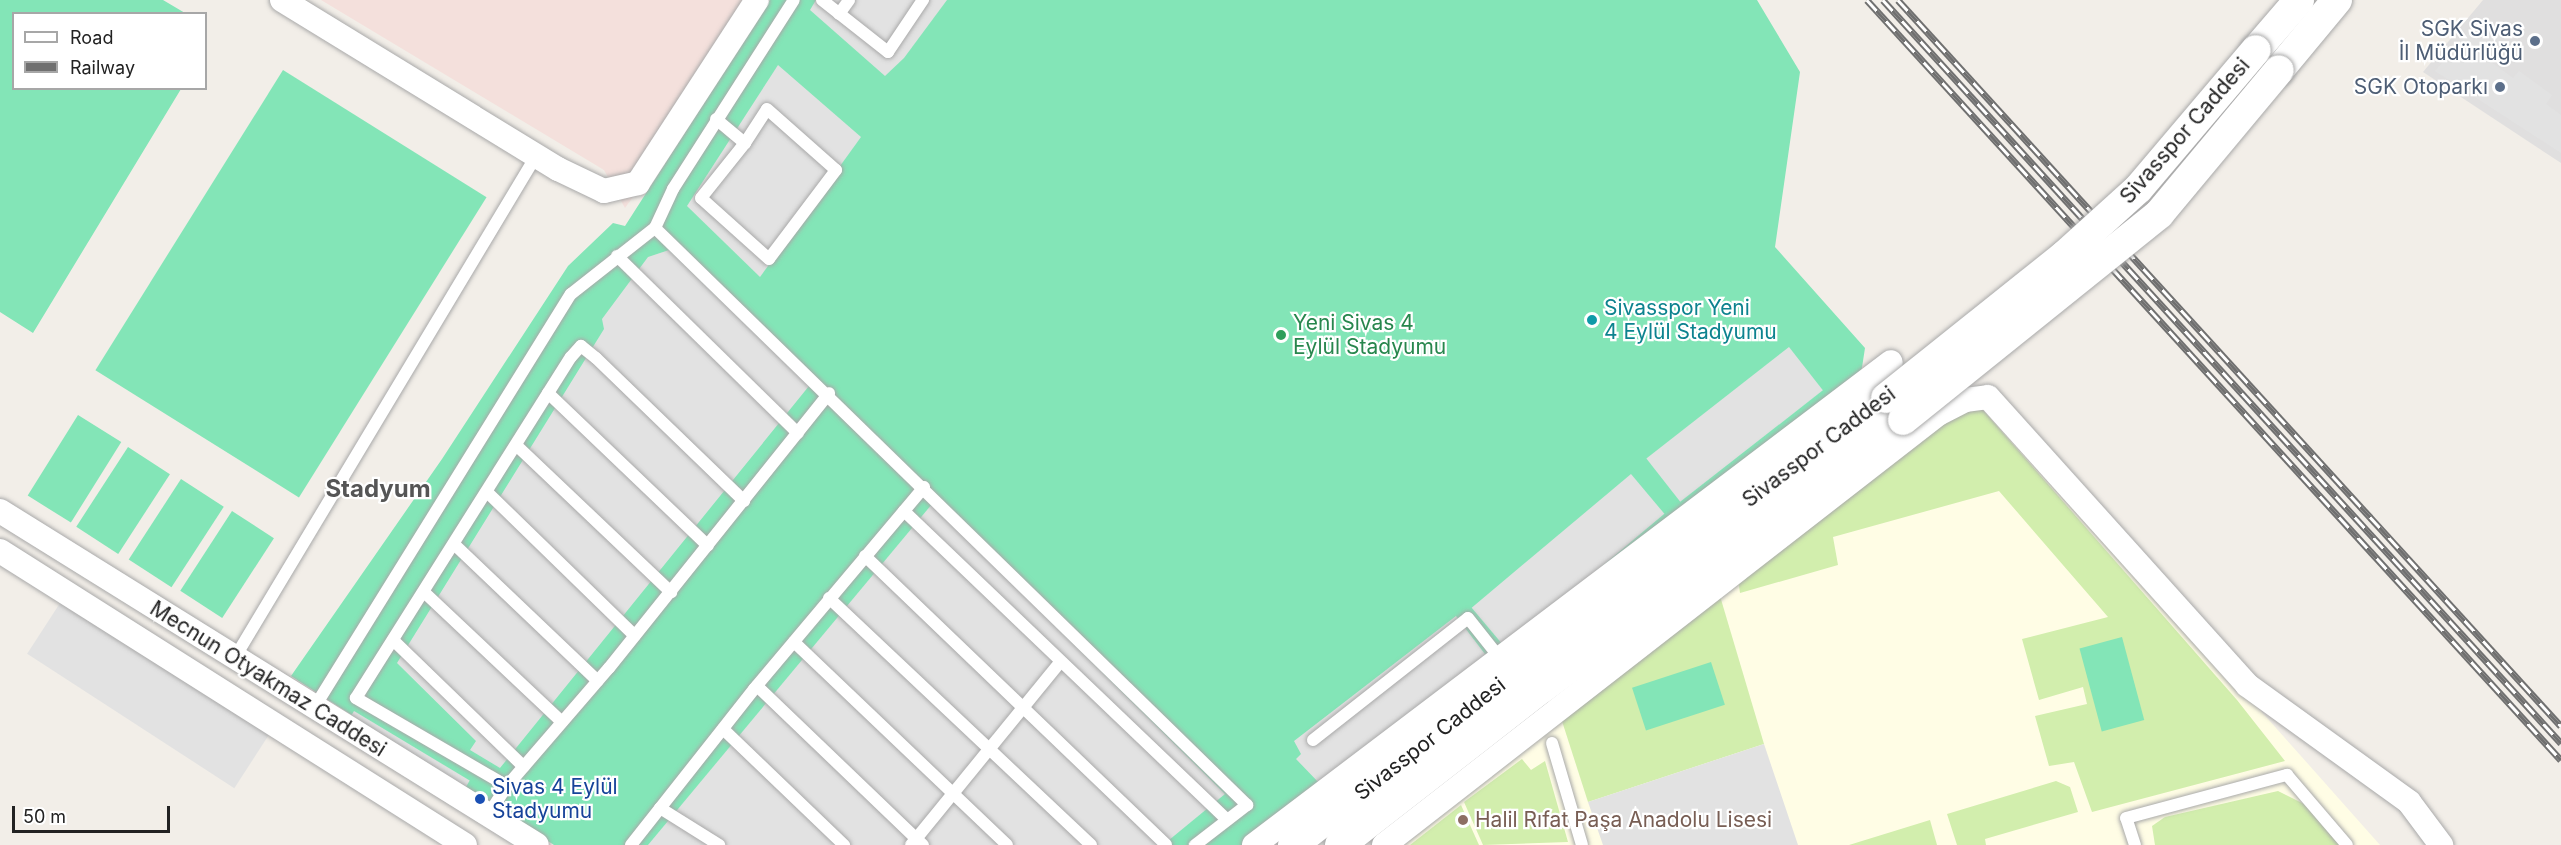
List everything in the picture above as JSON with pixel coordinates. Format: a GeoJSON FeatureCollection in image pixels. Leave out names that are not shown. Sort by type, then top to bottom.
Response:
{"type":"FeatureCollection","features":[{"type":"Feature","properties":{"kind":"street"},"geometry":{"type":"LineString","coordinates":[[282,0],[536,156],[604,190],[639,183],[757,0]]}},
{"type":"Feature","properties":{"kind":"street","name":"Sivasspor Caddesi"},"geometry":{"type":"LineString","coordinates":[[1340,845],[1894,409],[2138,189],[2299,0]]}},
{"type":"Feature","properties":{"kind":"street","name":"Sivasspor Caddesi"},"geometry":{"type":"LineString","coordinates":[[1293,845],[1527,663],[1894,409],[2159,214],[2337,0]]}},
{"type":"Feature","properties":{"kind":"street"},"geometry":{"type":"LineString","coordinates":[[1254,845],[1891,362]]}},
{"type":"Feature","properties":{"kind":"street"},"geometry":{"type":"LineString","coordinates":[[1383,845],[1938,414],[1965,400],[1988,397],[2247,686],[2409,802],[2441,845]]}},
{"type":"Feature","properties":{"kind":"street","name":"Mecnun Otyakmaz Caddesi"},"geometry":{"type":"LineString","coordinates":[[0,511],[234,659],[537,845]]}},
{"type":"Feature","properties":{"kind":"street","name":"Mecnun Otyakmaz Caddesi"},"geometry":{"type":"LineString","coordinates":[[0,551],[465,845]]}},
{"type":"Feature","properties":{"kind":"lane"},"geometry":{"type":"LineString","coordinates":[[314,708],[570,294],[616,256],[655,228],[673,189],[794,0]]}},
{"type":"Feature","properties":{"kind":"lane"},"geometry":{"type":"LineString","coordinates":[[822,0],[888,51],[923,0]]}},
{"type":"Feature","properties":{"kind":"lane"},"geometry":{"type":"LineString","coordinates":[[839,14],[849,0]]}},
{"type":"Feature","properties":{"kind":"lane"},"geometry":{"type":"LineString","coordinates":[[767,109],[836,170],[769,259],[701,198],[745,143],[767,109]]}},
{"type":"Feature","properties":{"kind":"lane"},"geometry":{"type":"LineString","coordinates":[[716,119],[745,143]]}},
{"type":"Feature","properties":{"kind":"lane"},"geometry":{"type":"LineString","coordinates":[[234,659],[536,156]]}},
{"type":"Feature","properties":{"kind":"lane"},"geometry":{"type":"LineString","coordinates":[[655,228],[829,393],[1248,805],[1195,845]]}},
{"type":"Feature","properties":{"kind":"lane"},"geometry":{"type":"LineString","coordinates":[[616,256],[798,433]]}},
{"type":"Feature","properties":{"kind":"lane"},"geometry":{"type":"LineString","coordinates":[[507,786],[356,698],[425,594],[548,393],[581,346],[744,501]]}},
{"type":"Feature","properties":{"kind":"lane"},"geometry":{"type":"LineString","coordinates":[[548,393],[708,546]]}},
{"type":"Feature","properties":{"kind":"lane"},"geometry":{"type":"LineString","coordinates":[[488,815],[507,786],[635,636],[829,393]]}},
{"type":"Feature","properties":{"kind":"lane"},"geometry":{"type":"LineString","coordinates":[[516,445],[671,592]]}},
{"type":"Feature","properties":{"kind":"lane"},"geometry":{"type":"LineString","coordinates":[[631,845],[829,598],[924,487]]}},
{"type":"Feature","properties":{"kind":"lane"},"geometry":{"type":"LineString","coordinates":[[487,492],[635,636]]}},
{"type":"Feature","properties":{"kind":"lane"},"geometry":{"type":"LineString","coordinates":[[904,512],[1227,820]]}},
{"type":"Feature","properties":{"kind":"lane"},"geometry":{"type":"LineString","coordinates":[[455,545],[598,681]]}},
{"type":"Feature","properties":{"kind":"lane"},"geometry":{"type":"LineString","coordinates":[[865,556],[1023,705],[1166,845]]}},
{"type":"Feature","properties":{"kind":"lane"},"geometry":{"type":"LineString","coordinates":[[425,594],[562,722]]}},
{"type":"Feature","properties":{"kind":"lane"},"geometry":{"type":"LineString","coordinates":[[829,598],[1091,845]]}},
{"type":"Feature","properties":{"kind":"lane"},"geometry":{"type":"LineString","coordinates":[[1313,740],[1468,618],[1499,657]]}},
{"type":"Feature","properties":{"kind":"lane"},"geometry":{"type":"LineString","coordinates":[[393,640],[524,767]]}},
{"type":"Feature","properties":{"kind":"lane"},"geometry":{"type":"LineString","coordinates":[[794,642],[1007,845]]}},
{"type":"Feature","properties":{"kind":"lane"},"geometry":{"type":"LineString","coordinates":[[757,686],[917,843],[952,793],[1060,662]]}},
{"type":"Feature","properties":{"kind":"lane"},"geometry":{"type":"LineString","coordinates":[[723,729],[844,845]]}},
{"type":"Feature","properties":{"kind":"lane"},"geometry":{"type":"LineString","coordinates":[[1552,743],[1581,845]]}},
{"type":"Feature","properties":{"kind":"lane"},"geometry":{"type":"LineString","coordinates":[[2135,845],[2126,818],[2287,775],[2347,845]]}},
{"type":"Feature","properties":{"kind":"lane"},"geometry":{"type":"LineString","coordinates":[[660,808],[719,845]]}},
{"type":"Feature","properties":{"kind":"shaded area"},"geometry":{"type":"Polygon","coordinates":[[[321,0],[765,0],[684,126],[625,208],[604,170],[321,0]]]}},
{"type":"Feature","properties":{"kind":"shaded area"},"geometry":{"type":"Polygon","coordinates":[[[816,0],[947,0],[904,58],[885,76],[810,10],[816,0]]]}},
{"type":"Feature","properties":{"kind":"shaded area"},"geometry":{"type":"Polygon","coordinates":[[[2483,0],[2561,0],[2561,163],[2423,72],[2483,0]]]}},
{"type":"Feature","properties":{"kind":"shaded area","name":"SGK Otoparkı"},"geometry":{"type":"Polygon","coordinates":[[[2480,19],[2503,36],[2487,59],[2513,78],[2519,71],[2552,95],[2546,104],[2561,115],[2561,153],[2435,71],[2480,19]]]}},
{"type":"Feature","properties":{"kind":"shaded area"},"geometry":{"type":"Polygon","coordinates":[[[778,65],[861,137],[760,277],[687,206],[778,65]]]}},
{"type":"Feature","properties":{"kind":"shaded area"},"geometry":{"type":"Polygon","coordinates":[[[669,250],[809,386],[500,768],[470,750],[476,741],[397,663],[604,329],[602,319],[648,257],[669,250]]]}},
{"type":"Feature","properties":{"kind":"shaded area"},"geometry":{"type":"Polygon","coordinates":[[[1789,347],[1823,390],[1680,502],[1646,458],[1789,347]]]}},
{"type":"Feature","properties":{"kind":"shaded area"},"geometry":{"type":"Polygon","coordinates":[[[1956,408],[1992,408],[2380,845],[1404,845],[1956,408]]]}},
{"type":"Feature","properties":{"kind":"shaded area"},"geometry":{"type":"Polygon","coordinates":[[[1631,474],[1664,514],[1505,648],[1472,608],[1631,474]]]}},
{"type":"Feature","properties":{"kind":"shaded area"},"geometry":{"type":"Polygon","coordinates":[[[932,504],[1225,794],[1163,845],[648,845],[932,504]]]}},
{"type":"Feature","properties":{"kind":"shaded area"},"geometry":{"type":"Polygon","coordinates":[[[62,600],[269,735],[234,788],[27,654],[62,600]]]}},
{"type":"Feature","properties":{"kind":"shaded area"},"geometry":{"type":"Polygon","coordinates":[[[1456,616],[1488,658],[1321,785],[1296,759],[1301,754],[1294,741],[1456,616]]]}},
{"type":"Feature","properties":{"kind":"shaded area"},"geometry":{"type":"Polygon","coordinates":[[[354,711],[470,781],[463,792],[347,722],[354,711]]]}},
{"type":"Feature","properties":{"kind":"shaded area"},"geometry":{"type":"Polygon","coordinates":[[[1764,744],[1798,845],[1603,845],[1588,802],[1764,744]]]}},
{"type":"Feature","properties":{"kind":"green space"},"geometry":{"type":"Polygon","coordinates":[[[0,0],[163,0],[183,12],[12,12],[12,90],[180,90],[33,333],[0,312],[0,0]]]}},
{"type":"Feature","properties":{"kind":"green space"},"geometry":{"type":"Polygon","coordinates":[[[770,0],[1757,0],[1800,72],[1775,247],[1865,348],[1861,374],[1247,845],[554,845],[291,676],[442,459],[568,266],[613,223],[625,226],[770,0]]]}},
{"type":"Feature","properties":{"kind":"green space"},"geometry":{"type":"Polygon","coordinates":[[[283,70],[487,197],[299,497],[95,370],[283,70]]]}},
{"type":"Feature","properties":{"kind":"green space"},"geometry":{"type":"Polygon","coordinates":[[[1956,408],[1983,410],[2237,700],[2285,761],[2092,812],[2074,762],[2049,766],[2035,716],[2087,704],[2083,687],[2039,700],[2022,639],[2108,617],[1999,491],[1833,537],[1838,565],[1740,593],[1738,579],[1956,408]]]}},
{"type":"Feature","properties":{"kind":"green space"},"geometry":{"type":"Polygon","coordinates":[[[78,415],[121,442],[71,523],[28,496],[78,415]]]}},
{"type":"Feature","properties":{"kind":"green space"},"geometry":{"type":"Polygon","coordinates":[[[128,447],[170,474],[118,554],[76,527],[128,447]]]}},
{"type":"Feature","properties":{"kind":"green space"},"geometry":{"type":"Polygon","coordinates":[[[181,479],[224,507],[171,587],[129,560],[181,479]]]}},
{"type":"Feature","properties":{"kind":"green space"},"geometry":{"type":"Polygon","coordinates":[[[232,511],[274,538],[222,618],[180,591],[232,511]]]}},
{"type":"Feature","properties":{"kind":"green space"},"geometry":{"type":"Polygon","coordinates":[[[1720,596],[1764,744],[1588,802],[1561,718],[1720,596]]]}},
{"type":"Feature","properties":{"kind":"green space"},"geometry":{"type":"Polygon","coordinates":[[[2122,637],[2144,720],[2102,731],[2079,648],[2122,637]]]}},
{"type":"Feature","properties":{"kind":"green space"},"geometry":{"type":"Polygon","coordinates":[[[1711,662],[1725,705],[1646,730],[1632,688],[1711,662]]]}},
{"type":"Feature","properties":{"kind":"green space"},"geometry":{"type":"Polygon","coordinates":[[[1522,759],[1531,770],[1545,761],[1568,842],[1483,845],[1464,802],[1522,759]]]}},
{"type":"Feature","properties":{"kind":"green space"},"geometry":{"type":"Polygon","coordinates":[[[2056,781],[2070,787],[2078,812],[1985,839],[1986,845],[1957,845],[1947,814],[2056,781]]]}},
{"type":"Feature","properties":{"kind":"green space"},"geometry":{"type":"Polygon","coordinates":[[[2278,791],[2304,804],[2343,845],[2155,845],[2152,826],[2165,817],[2278,791]]]}},
{"type":"Feature","properties":{"kind":"green space","name":"Halil Rıfat Paşa Anadolu Lisesi"},"geometry":{"type":"Polygon","coordinates":[[[1461,805],[1479,845],[1410,845],[1461,805]]]}},
{"type":"Feature","properties":{"kind":"green space"},"geometry":{"type":"Polygon","coordinates":[[[1930,820],[1937,845],[1849,845],[1930,820]]]}},
{"type":"Feature","properties":{"kind":"railway"},"geometry":{"type":"LineString","coordinates":[[1867,0],[2561,760]]}},
{"type":"Feature","properties":{"kind":"railway"},"geometry":{"type":"LineString","coordinates":[[1883,0],[2561,743]]}},
{"type":"Feature","properties":{"kind":"railway"},"geometry":{"type":"LineString","coordinates":[[1898,0],[2561,726]]}},
{"type":"Feature","properties":{"kind":"place","name":"SGK Sivas İl Müdürlüğü"},"geometry":{"type":"Point","coordinates":[2535,41]}},
{"type":"Feature","properties":{"kind":"place","name":"SGK Otoparkı"},"geometry":{"type":"Point","coordinates":[2500,87]}},
{"type":"Feature","properties":{"kind":"place","name":"Sivasspor Yeni 4 Eylül Stadyumu"},"geometry":{"type":"Point","coordinates":[1592,320]}},
{"type":"Feature","properties":{"kind":"place","name":"Yeni Sivas 4 Eylül Stadyumu"},"geometry":{"type":"Point","coordinates":[1281,335]}},
{"type":"Feature","properties":{"kind":"place","name":"Sivas 4 Eylül Stadyumu"},"geometry":{"type":"Point","coordinates":[480,799]}},
{"type":"Feature","properties":{"kind":"place","name":"Halil Rıfat Paşa Anadolu Lisesi"},"geometry":{"type":"Point","coordinates":[1463,820]}},
{"type":"Feature","properties":{"kind":"district","name":"Stadyum"},"geometry":{"type":"Point","coordinates":[378,489]}}]}
